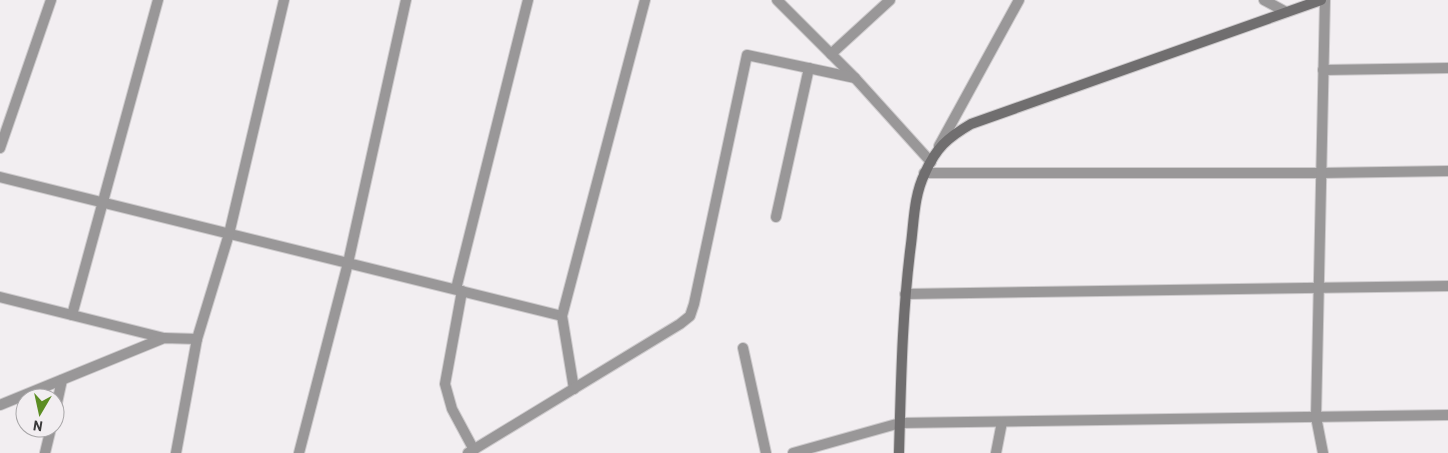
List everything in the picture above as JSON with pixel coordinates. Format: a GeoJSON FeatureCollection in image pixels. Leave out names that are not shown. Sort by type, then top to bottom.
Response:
{"type":"FeatureCollection","features":[{"type":"Feature","properties":{"kind":"street"},"geometry":{"type":"LineString","coordinates":[[0,148],[51,0]]}},
{"type":"Feature","properties":{"kind":"street"},"geometry":{"type":"LineString","coordinates":[[72,315],[158,0]]}},
{"type":"Feature","properties":{"kind":"street"},"geometry":{"type":"LineString","coordinates":[[176,453],[197,339],[229,234],[284,0]]}},
{"type":"Feature","properties":{"kind":"street"},"geometry":{"type":"LineString","coordinates":[[299,453],[348,263],[406,0]]}},
{"type":"Feature","properties":{"kind":"street"},"geometry":{"type":"LineString","coordinates":[[528,0],[459,290],[445,384],[452,409],[471,452],[680,324],[690,316],[747,55],[855,78]]}},
{"type":"Feature","properties":{"kind":"street"},"geometry":{"type":"LineString","coordinates":[[574,388],[562,316],[645,0]]}},
{"type":"Feature","properties":{"kind":"street"},"geometry":{"type":"LineString","coordinates":[[777,0],[855,78],[931,162]]}},
{"type":"Feature","properties":{"kind":"street"},"geometry":{"type":"LineString","coordinates":[[831,54],[890,0]]}},
{"type":"Feature","properties":{"kind":"street"},"geometry":{"type":"LineString","coordinates":[[899,453],[905,294],[917,196],[924,174],[1018,0]]}},
{"type":"Feature","properties":{"kind":"street"},"geometry":{"type":"LineString","coordinates":[[1264,0],[1286,12]]}},
{"type":"Feature","properties":{"kind":"street"},"geometry":{"type":"LineString","coordinates":[[937,150],[950,136],[971,124],[1323,0],[1316,417],[1323,453]]}},
{"type":"Feature","properties":{"kind":"street"},"geometry":{"type":"LineString","coordinates":[[776,217],[809,68]]}},
{"type":"Feature","properties":{"kind":"street"},"geometry":{"type":"LineString","coordinates":[[1323,70],[1448,68]]}},
{"type":"Feature","properties":{"kind":"street"},"geometry":{"type":"LineString","coordinates":[[924,174],[1448,171]]}},
{"type":"Feature","properties":{"kind":"street"},"geometry":{"type":"LineString","coordinates":[[0,177],[562,316]]}},
{"type":"Feature","properties":{"kind":"street"},"geometry":{"type":"LineString","coordinates":[[905,294],[1448,286]]}},
{"type":"Feature","properties":{"kind":"street"},"geometry":{"type":"LineString","coordinates":[[0,297],[164,338],[197,339]]}},
{"type":"Feature","properties":{"kind":"street"},"geometry":{"type":"LineString","coordinates":[[0,405],[164,338]]}},
{"type":"Feature","properties":{"kind":"street"},"geometry":{"type":"LineString","coordinates":[[743,348],[766,453]]}},
{"type":"Feature","properties":{"kind":"street"},"geometry":{"type":"LineString","coordinates":[[60,388],[62,380]]}},
{"type":"Feature","properties":{"kind":"street"},"geometry":{"type":"LineString","coordinates":[[793,453],[900,423],[1316,417],[1448,418]]}},
{"type":"Feature","properties":{"kind":"street"},"geometry":{"type":"LineString","coordinates":[[996,453],[1002,422]]}},
{"type":"Feature","properties":{"kind":"street"},"geometry":{"type":"LineString","coordinates":[[46,453],[49,438]]}}]}
